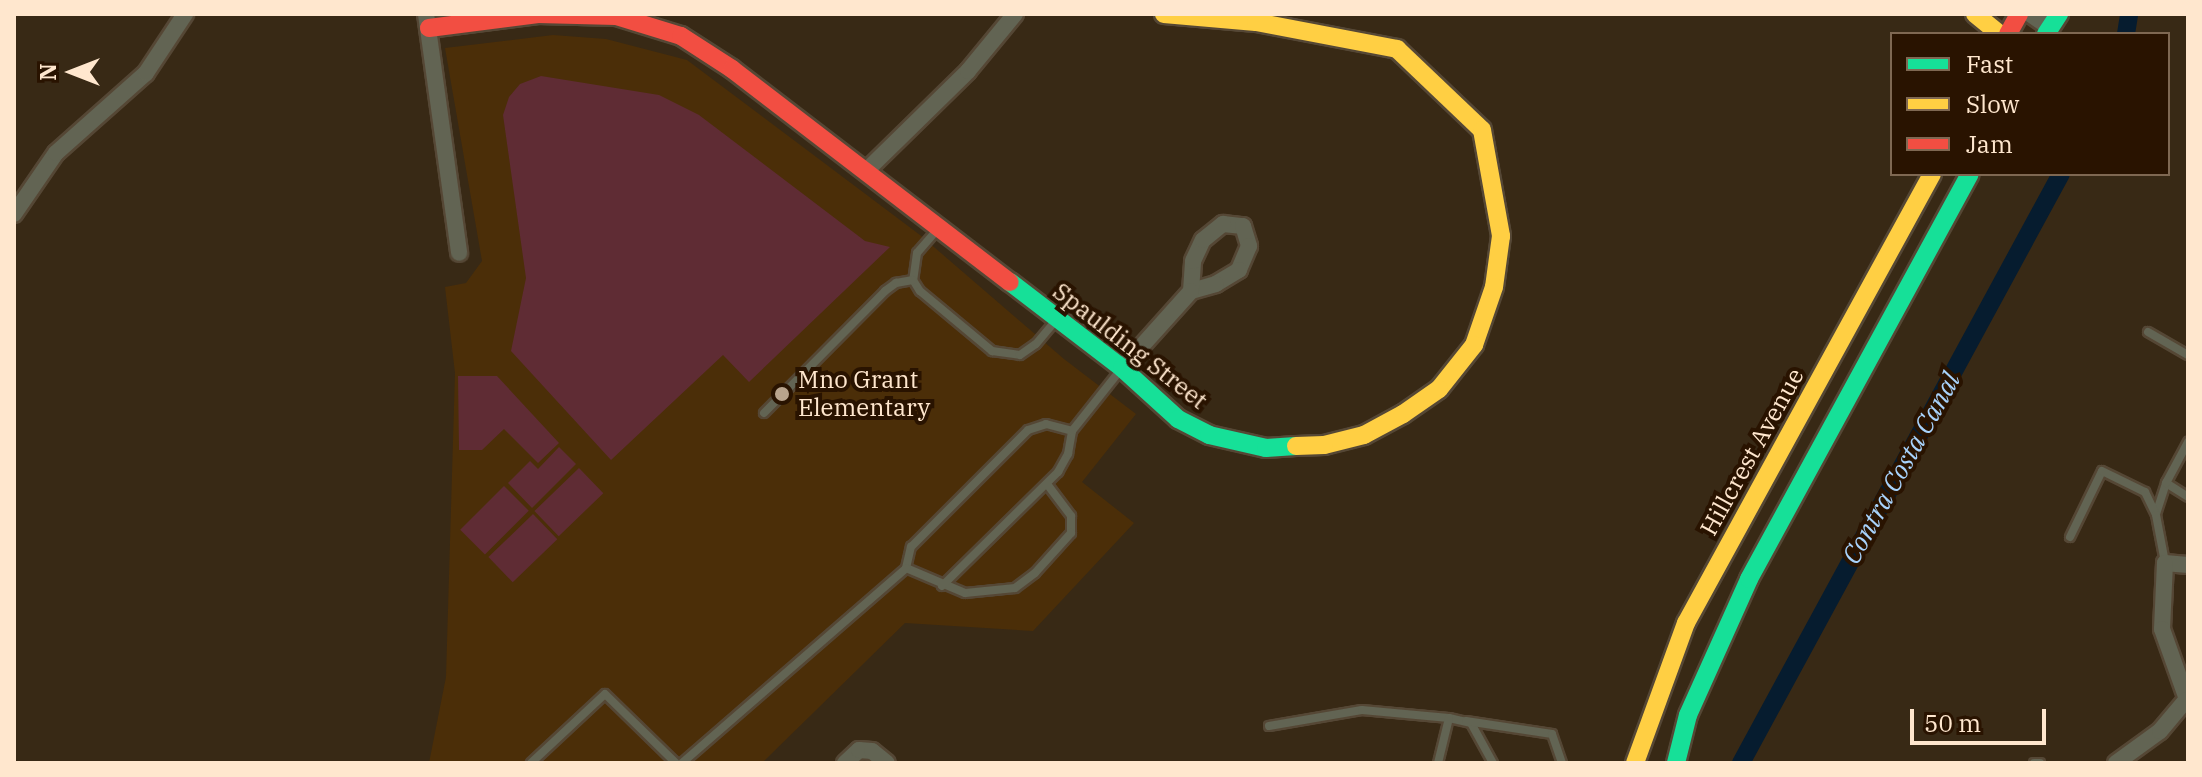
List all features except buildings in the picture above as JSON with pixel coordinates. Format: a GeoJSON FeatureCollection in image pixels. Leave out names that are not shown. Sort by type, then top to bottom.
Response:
{"type":"FeatureCollection","features":[{"type":"Feature","properties":{"kind":"street"},"geometry":{"type":"LineString","coordinates":[[14,214],[56,153],[146,73],[185,14]]}},
{"type":"Feature","properties":{"kind":"street","name":"Spaulding Street"},"geometry":{"type":"LineString","coordinates":[[427,21],[538,14],[616,16],[681,36],[732,69],[1122,368],[1178,419],[1209,435],[1266,448],[1324,445],[1364,435],[1403,414],[1439,389],[1474,345],[1494,287],[1501,236],[1482,130],[1397,49],[1257,18],[1164,14]]}},
{"type":"Feature","properties":{"kind":"street"},"geometry":{"type":"LineString","coordinates":[[866,171],[968,71],[1015,14]]}},
{"type":"Feature","properties":{"kind":"street"},"geometry":{"type":"LineString","coordinates":[[1975,14],[1998,32]]}},
{"type":"Feature","properties":{"kind":"street"},"geometry":{"type":"LineString","coordinates":[[2009,32],[2019,14]]}},
{"type":"Feature","properties":{"kind":"street"},"geometry":{"type":"LineString","coordinates":[[2030,14],[2052,25]]}},
{"type":"Feature","properties":{"kind":"street"},"geometry":{"type":"LineString","coordinates":[[427,21],[459,253]]}},
{"type":"Feature","properties":{"kind":"street","name":"Hillcrest Avenue"},"geometry":{"type":"LineString","coordinates":[[1635,763],[1658,692],[1686,623],[1931,176]]}},
{"type":"Feature","properties":{"kind":"street"},"geometry":{"type":"LineString","coordinates":[[1676,763],[1688,715],[1749,579],[1969,176]]}},
{"type":"Feature","properties":{"kind":"street"},"geometry":{"type":"LineString","coordinates":[[1122,368],[1191,291]]}},
{"type":"Feature","properties":{"kind":"street"},"geometry":{"type":"LineString","coordinates":[[2116,763],[2160,731],[2187,701],[2162,629],[2165,563],[2188,565]]}},
{"type":"Feature","properties":{"kind":"street"},"geometry":{"type":"LineString","coordinates":[[845,763],[859,750],[872,751],[887,763]]}},
{"type":"Feature","properties":{"kind":"lane"},"geometry":{"type":"LineString","coordinates":[[939,228],[917,253],[913,280],[920,291],[1002,355],[1020,355],[1028,351],[1058,319]]}},
{"type":"Feature","properties":{"kind":"lane"},"geometry":{"type":"LineString","coordinates":[[764,413],[885,291],[896,283],[913,280]]}},
{"type":"Feature","properties":{"kind":"lane"},"geometry":{"type":"LineString","coordinates":[[2148,332],[2188,355]]}},
{"type":"Feature","properties":{"kind":"lane"},"geometry":{"type":"LineString","coordinates":[[942,586],[1047,484],[1063,464],[1072,431],[1122,368]]}},
{"type":"Feature","properties":{"kind":"lane"},"geometry":{"type":"LineString","coordinates":[[531,763],[605,694],[679,763],[906,568],[911,547],[1028,430],[1046,424],[1072,431]]}},
{"type":"Feature","properties":{"kind":"lane"},"geometry":{"type":"LineString","coordinates":[[2156,515],[2166,483],[2188,442]]}},
{"type":"Feature","properties":{"kind":"lane"},"geometry":{"type":"LineString","coordinates":[[2070,537],[2102,471],[2145,492],[2156,515],[2165,563]]}},
{"type":"Feature","properties":{"kind":"lane"},"geometry":{"type":"LineString","coordinates":[[2166,483],[2188,497]]}},
{"type":"Feature","properties":{"kind":"lane"},"geometry":{"type":"LineString","coordinates":[[906,568],[942,586],[965,593],[1000,592],[1015,588],[1035,573],[1071,533],[1071,516],[1047,484]]}},
{"type":"Feature","properties":{"kind":"lane"},"geometry":{"type":"LineString","coordinates":[[1269,726],[1362,710],[1449,718],[1552,734],[1562,763]]}},
{"type":"Feature","properties":{"kind":"lane"},"geometry":{"type":"LineString","coordinates":[[1438,763],[1449,718]]}},
{"type":"Feature","properties":{"kind":"lane"},"geometry":{"type":"LineString","coordinates":[[1466,721],[1477,730],[1493,763]]}},
{"type":"Feature","properties":{"kind":"lane"},"geometry":{"type":"LineString","coordinates":[[2034,763],[2040,763]]}},
{"type":"Feature","properties":{"kind":"shaded area","name":"Mno Grant Elementary"},"geometry":{"type":"Polygon","coordinates":[[[553,35],[606,39],[687,60],[920,235],[1064,359],[1136,414],[1082,482],[1134,523],[1033,631],[905,623],[762,763],[429,763],[446,677],[455,373],[445,287],[466,283],[482,261],[445,48],[553,35]]]}},
{"type":"Feature","properties":{"kind":"shaded area"},"geometry":{"type":"Polygon","coordinates":[[[541,76],[659,95],[699,115],[865,241],[890,247],[749,382],[723,355],[611,460],[511,351],[526,278],[503,115],[509,97],[520,84],[541,76]]]}},
{"type":"Feature","properties":{"kind":"shaded area"},"geometry":{"type":"Polygon","coordinates":[[[458,376],[497,376],[559,443],[538,463],[504,429],[482,450],[459,450],[458,376]]]}},
{"type":"Feature","properties":{"kind":"shaded area"},"geometry":{"type":"Polygon","coordinates":[[[559,447],[576,464],[532,508],[508,483],[530,461],[538,469],[559,447]]]}},
{"type":"Feature","properties":{"kind":"shaded area"},"geometry":{"type":"Polygon","coordinates":[[[579,468],[603,493],[559,536],[534,511],[579,468]]]}},
{"type":"Feature","properties":{"kind":"shaded area"},"geometry":{"type":"Polygon","coordinates":[[[504,486],[529,511],[485,555],[460,530],[504,486]]]}},
{"type":"Feature","properties":{"kind":"shaded area"},"geometry":{"type":"Polygon","coordinates":[[[533,514],[557,539],[513,582],[488,557],[533,514]]]}},
{"type":"Feature","properties":{"kind":"waterway","name":"Contra Costa Canal"},"geometry":{"type":"LineString","coordinates":[[2126,32],[2129,14]]}},
{"type":"Feature","properties":{"kind":"waterway","name":"Contra Costa Canal"},"geometry":{"type":"LineString","coordinates":[[1741,763],[2060,176]]}},
{"type":"Feature","properties":{"kind":"traffic: fast"},"geometry":{"type":"LineString","coordinates":[[2047,32],[2059,14]]}},
{"type":"Feature","properties":{"kind":"traffic: fast"},"geometry":{"type":"LineString","coordinates":[[1676,763],[1688,715],[1749,579],[1969,176]]}},
{"type":"Feature","properties":{"kind":"traffic: fast"},"geometry":{"type":"LineString","coordinates":[[1010,282],[1122,368],[1178,419],[1209,435],[1266,448],[1296,446]]}},
{"type":"Feature","properties":{"kind":"traffic: slow"},"geometry":{"type":"LineString","coordinates":[[1164,14],[1256,22],[1397,49],[1482,130],[1501,236],[1494,287],[1474,345],[1439,389],[1403,414],[1364,435],[1324,445],[1296,446]]}},
{"type":"Feature","properties":{"kind":"traffic: slow"},"geometry":{"type":"LineString","coordinates":[[1975,14],[1998,32]]}},
{"type":"Feature","properties":{"kind":"traffic: slow"},"geometry":{"type":"LineString","coordinates":[[1635,763],[1686,623],[1931,176]]}},
{"type":"Feature","properties":{"kind":"traffic: jam"},"geometry":{"type":"LineString","coordinates":[[429,28],[538,14],[616,16],[681,36],[732,69],[1010,282]]}},
{"type":"Feature","properties":{"kind":"traffic: jam"},"geometry":{"type":"LineString","coordinates":[[2009,32],[2019,14]]}},
{"type":"Feature","properties":{"kind":"place","name":"Mno Grant Elementary"},"geometry":{"type":"Point","coordinates":[782,394]}}]}
